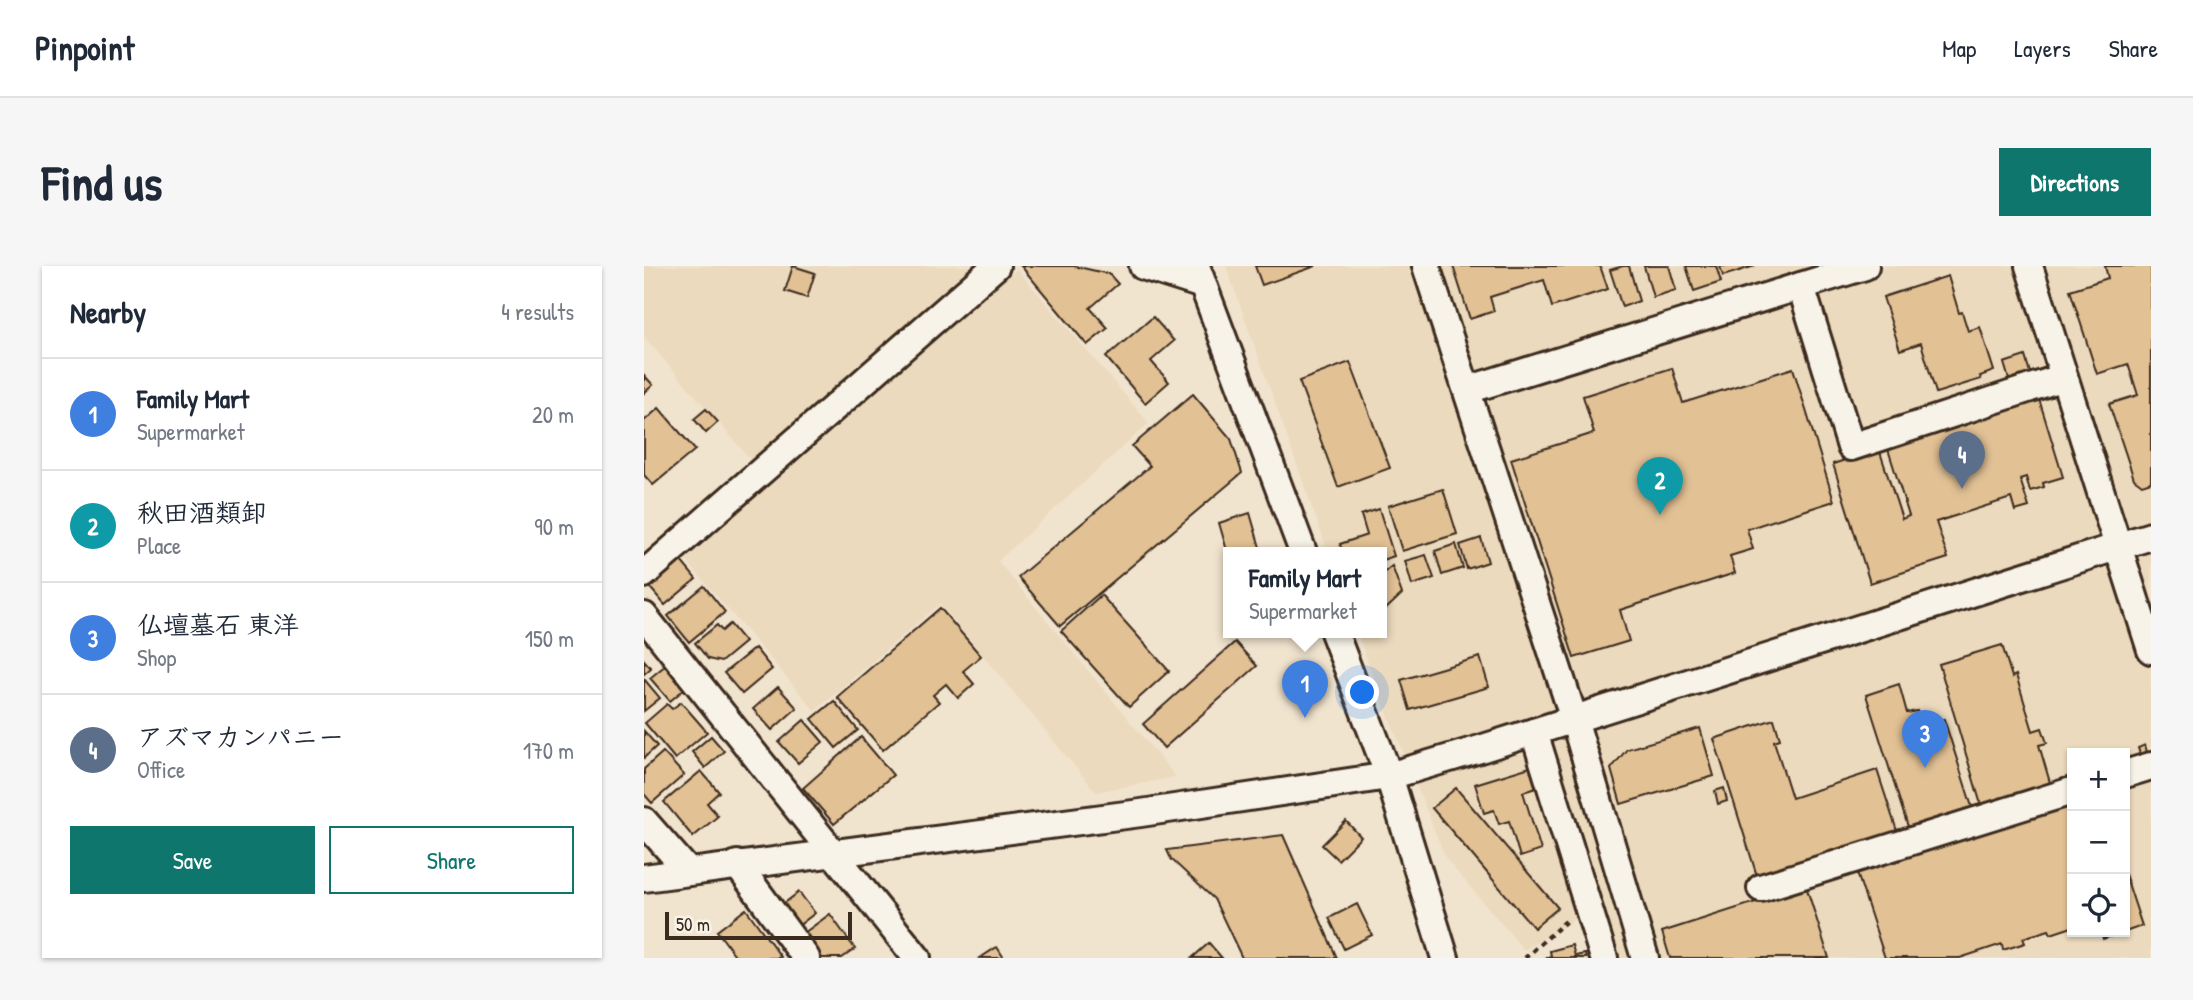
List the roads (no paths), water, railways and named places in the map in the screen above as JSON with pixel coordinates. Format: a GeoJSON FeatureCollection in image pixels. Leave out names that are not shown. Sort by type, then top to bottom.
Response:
{"type":"FeatureCollection","features":[{"type":"Feature","properties":{"kind":"street"},"geometry":{"type":"LineString","coordinates":[[644,574],[996,266]]}},
{"type":"Feature","properties":{"kind":"street"},"geometry":{"type":"LineString","coordinates":[[1143,266],[1200,276],[1301,547]]}},
{"type":"Feature","properties":{"kind":"street"},"geometry":{"type":"LineString","coordinates":[[1426,266],[1574,719],[1645,958]]}},
{"type":"Feature","properties":{"kind":"street"},"geometry":{"type":"LineString","coordinates":[[1467,390],[1865,266]]}},
{"type":"Feature","properties":{"kind":"street"},"geometry":{"type":"LineString","coordinates":[[2029,266],[2151,650]]}},
{"type":"Feature","properties":{"kind":"street"},"geometry":{"type":"LineString","coordinates":[[1801,286],[1851,447],[2064,376]]}},
{"type":"Feature","properties":{"kind":"street"},"geometry":{"type":"LineString","coordinates":[[644,878],[687,870],[1141,813],[1389,776],[2151,536]]}},
{"type":"Feature","properties":{"kind":"street"},"geometry":{"type":"LineString","coordinates":[[644,616],[917,958]]}},
{"type":"Feature","properties":{"kind":"street"},"geometry":{"type":"LineString","coordinates":[[1336,638],[1389,776],[1446,958]]}},
{"type":"Feature","properties":{"kind":"street"},"geometry":{"type":"LineString","coordinates":[[1534,732],[1604,958]]}},
{"type":"Feature","properties":{"kind":"street"},"geometry":{"type":"LineString","coordinates":[[2130,773],[2151,766]]}},
{"type":"Feature","properties":{"kind":"street"},"geometry":{"type":"LineString","coordinates":[[1761,888],[2067,793]]}},
{"type":"Feature","properties":{"kind":"street"},"geometry":{"type":"LineString","coordinates":[[644,821],[687,870]]}},
{"type":"Feature","properties":{"kind":"street"},"geometry":{"type":"LineString","coordinates":[[737,864],[806,958]]}},
{"type":"Feature","properties":{"kind":"place","name":"アズマカンパニー"},"geometry":{"type":"Point","coordinates":[1962,489]}},
{"type":"Feature","properties":{"kind":"place","name":"秋田酒類卸"},"geometry":{"type":"Point","coordinates":[1660,515]}},
{"type":"Feature","properties":{"kind":"place","name":"Family Mart"},"geometry":{"type":"Point","coordinates":[1305,718]}},
{"type":"Feature","properties":{"kind":"place","name":"仏壇墓石 東洋"},"geometry":{"type":"Point","coordinates":[1925,768]}}]}
